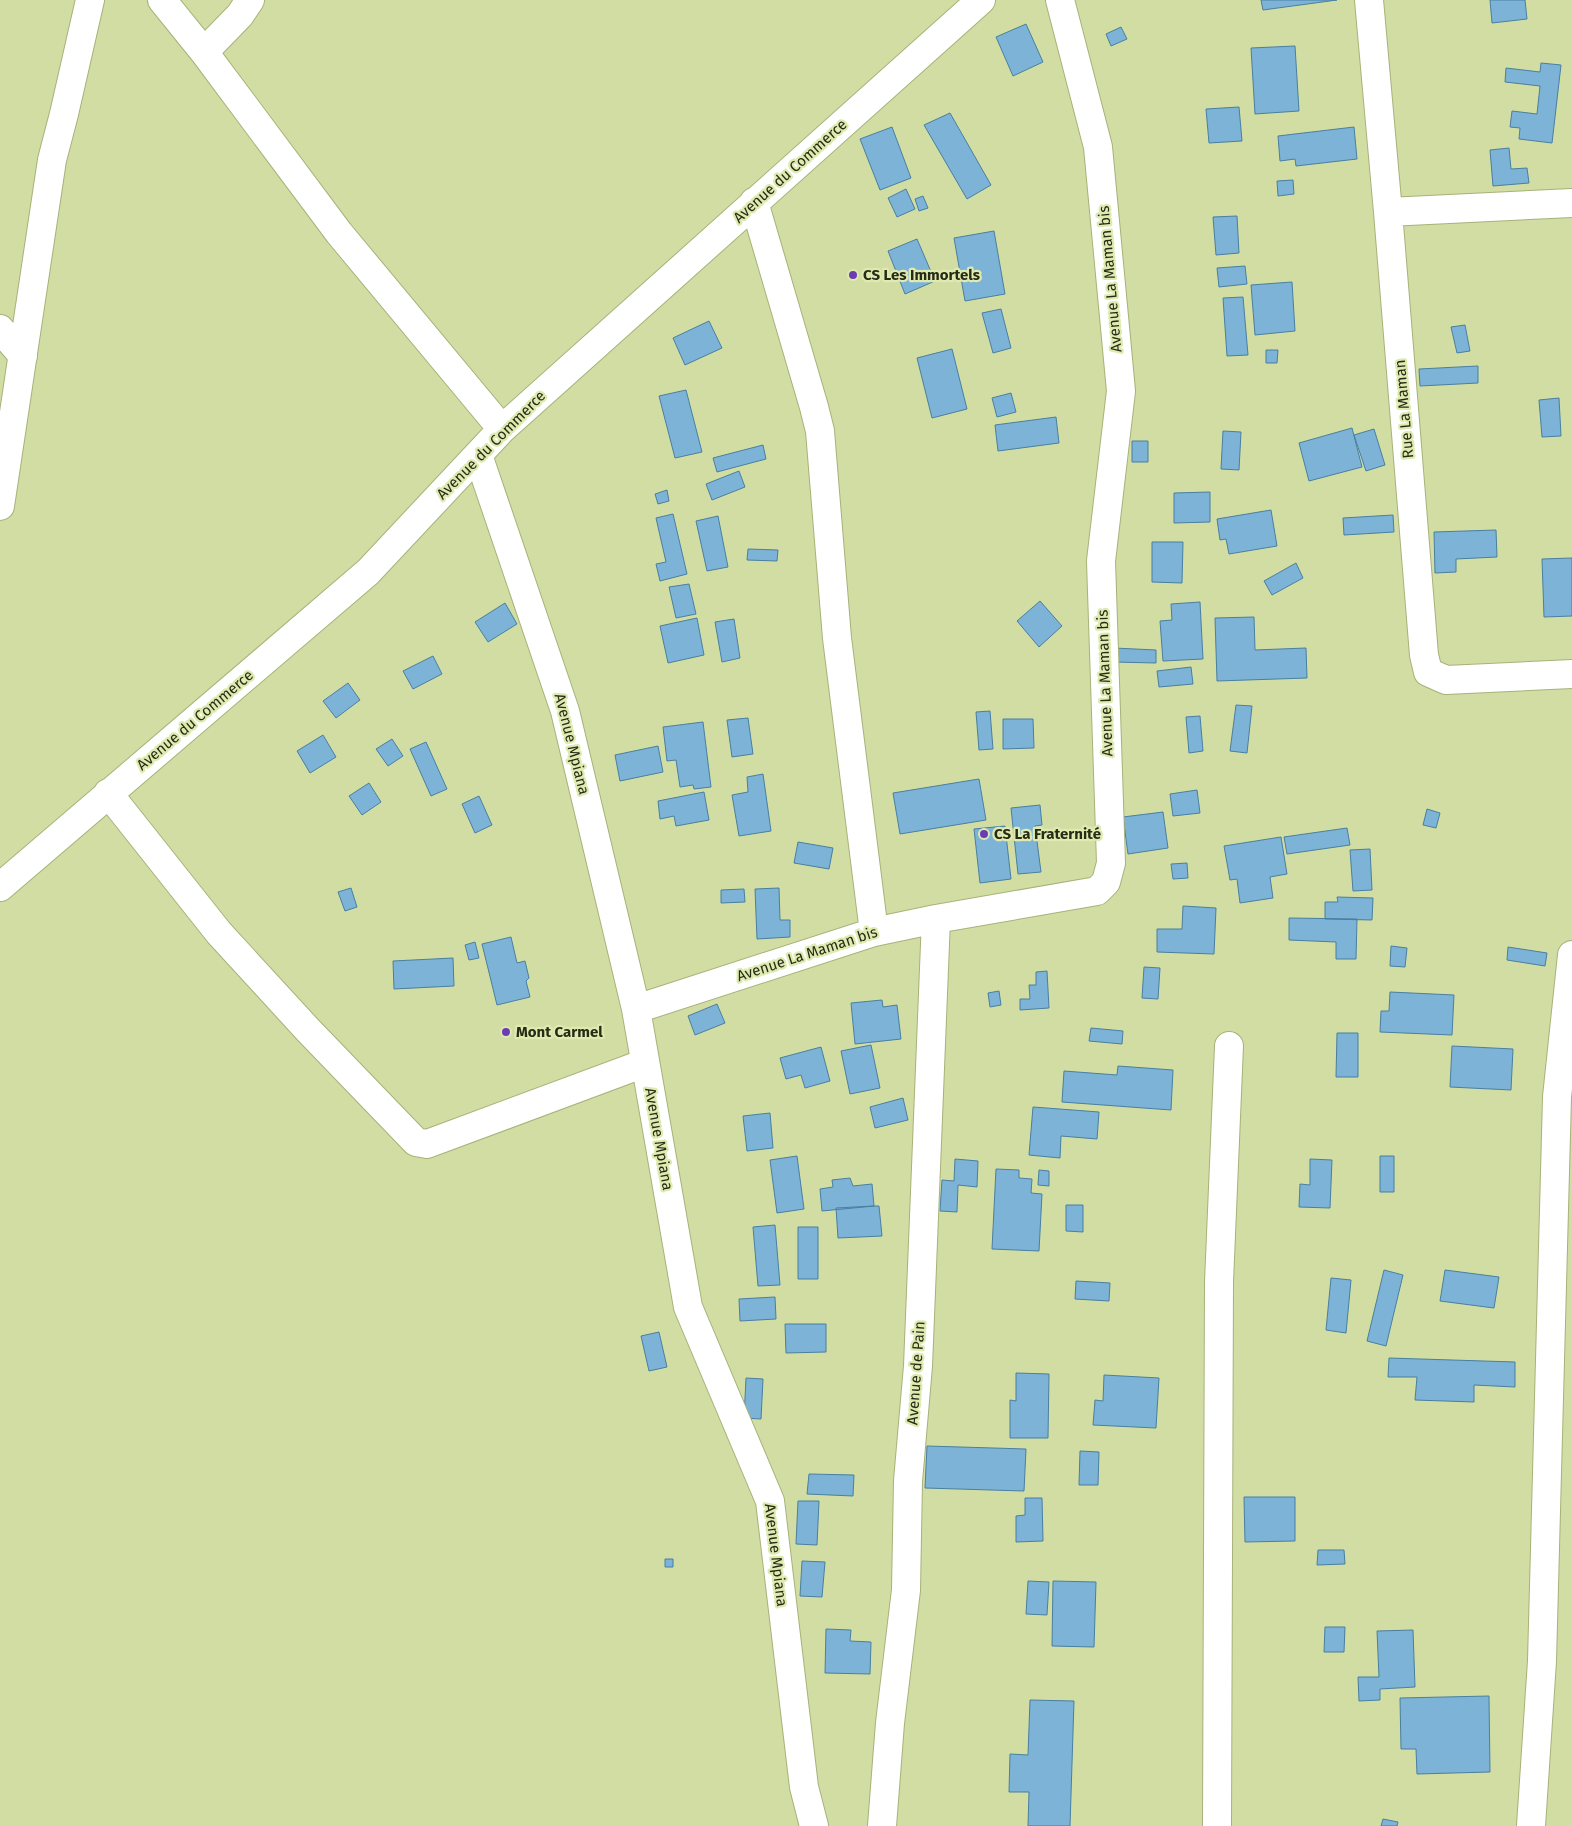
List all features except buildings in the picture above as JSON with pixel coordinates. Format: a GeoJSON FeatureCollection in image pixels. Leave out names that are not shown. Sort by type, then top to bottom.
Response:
{"type":"FeatureCollection","features":[{"type":"Feature","properties":{"kind":"street"},"geometry":{"type":"LineString","coordinates":[[0,506],[52,160],[90,0]]}},
{"type":"Feature","properties":{"kind":"street"},"geometry":{"type":"LineString","coordinates":[[162,0],[204,52],[339,233],[502,430]]}},
{"type":"Feature","properties":{"kind":"street"},"geometry":{"type":"LineString","coordinates":[[204,52],[240,15],[250,0]]}},
{"type":"Feature","properties":{"kind":"street","name":"Avenue du Commerce"},"geometry":{"type":"LineString","coordinates":[[0,887],[368,572],[502,430],[981,0]]}},
{"type":"Feature","properties":{"kind":"street","name":"Avenue La Maman bis"},"geometry":{"type":"LineString","coordinates":[[636,1009],[874,932],[936,919],[1097,891],[1106,882],[1111,864],[1101,561],[1121,391],[1098,147],[1060,0]]}},
{"type":"Feature","properties":{"kind":"street","name":"Rue La Maman"},"geometry":{"type":"LineString","coordinates":[[1369,0],[1424,656],[1428,672],[1446,680],[1572,674]]}},
{"type":"Feature","properties":{"kind":"street"},"geometry":{"type":"LineString","coordinates":[[754,202],[820,430],[837,638],[874,932]]}},
{"type":"Feature","properties":{"kind":"street"},"geometry":{"type":"LineString","coordinates":[[1388,212],[1572,203]]}},
{"type":"Feature","properties":{"kind":"street"},"geometry":{"type":"LineString","coordinates":[[0,329],[23,356]]}},
{"type":"Feature","properties":{"kind":"street","name":"Avenue Mpiana"},"geometry":{"type":"LineString","coordinates":[[478,455],[565,711],[636,1009],[688,1307],[770,1500],[804,1787],[814,1826]]}},
{"type":"Feature","properties":{"kind":"street"},"geometry":{"type":"LineString","coordinates":[[108,793],[219,933],[308,1030],[416,1142],[427,1144],[646,1063]]}},
{"type":"Feature","properties":{"kind":"street","name":"Avenue de Pain"},"geometry":{"type":"LineString","coordinates":[[882,1826],[890,1723],[906,1590],[908,1482],[918,1366],[936,919]]}},
{"type":"Feature","properties":{"kind":"street"},"geometry":{"type":"LineString","coordinates":[[1531,1826],[1542,1661],[1557,1097],[1572,955]]}},
{"type":"Feature","properties":{"kind":"street"},"geometry":{"type":"LineString","coordinates":[[1217,1826],[1219,1282],[1229,1046]]}},
{"type":"Feature","properties":{"kind":"place","name":"CS Les Immortels"},"geometry":{"type":"Point","coordinates":[853,275]}},
{"type":"Feature","properties":{"kind":"place","name":"CS La Fraternité"},"geometry":{"type":"Point","coordinates":[984,834]}},
{"type":"Feature","properties":{"kind":"place","name":"Mont Carmel"},"geometry":{"type":"Point","coordinates":[506,1032]}}]}
